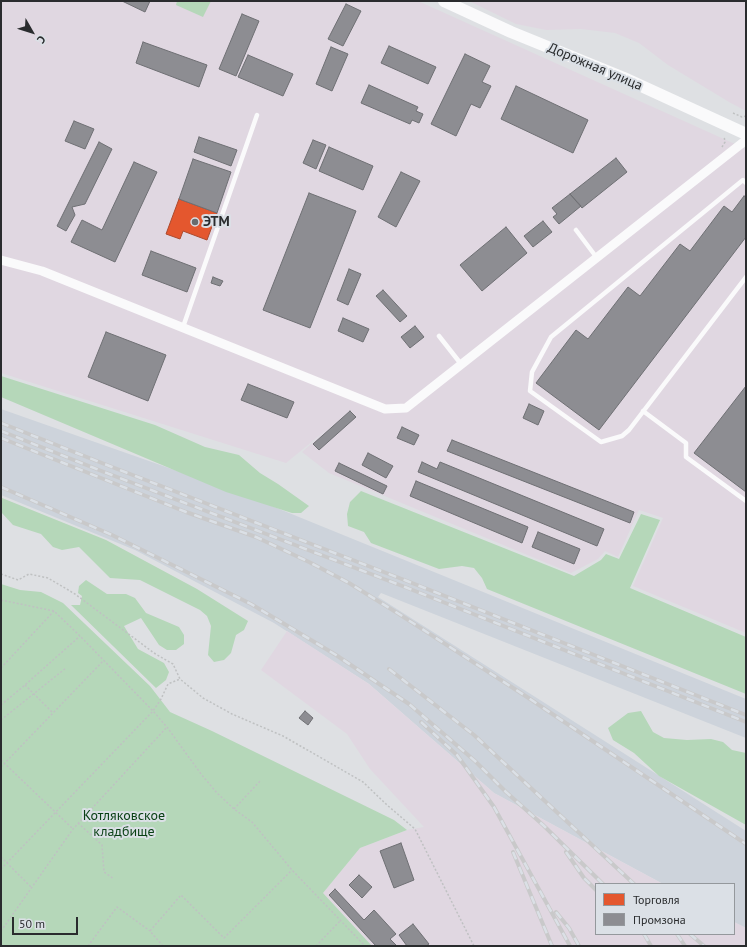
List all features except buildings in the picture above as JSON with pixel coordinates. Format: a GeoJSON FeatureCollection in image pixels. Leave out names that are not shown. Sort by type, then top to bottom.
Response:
{"type":"FeatureCollection","features":[{"type":"Feature","properties":{"kind":"main road","name":"Дорожная улица"},"geometry":{"type":"LineString","coordinates":[[444,1],[512,32],[624,78],[746,134]]}},
{"type":"Feature","properties":{"kind":"street"},"geometry":{"type":"LineString","coordinates":[[1,260],[42,271],[385,408],[406,408],[746,140]]}},
{"type":"Feature","properties":{"kind":"lane"},"geometry":{"type":"LineString","coordinates":[[182,327],[258,115]]}},
{"type":"Feature","properties":{"kind":"lane"},"geometry":{"type":"LineString","coordinates":[[746,183],[743,180],[551,337],[532,372],[530,391],[601,442],[622,436],[629,430],[746,278]]}},
{"type":"Feature","properties":{"kind":"lane"},"geometry":{"type":"LineString","coordinates":[[576,230],[597,258]]}},
{"type":"Feature","properties":{"kind":"lane"},"geometry":{"type":"LineString","coordinates":[[439,336],[462,364]]}},
{"type":"Feature","properties":{"kind":"lane"},"geometry":{"type":"LineString","coordinates":[[643,411],[686,443],[686,456],[746,501]]}},
{"type":"Feature","properties":{"kind":"path"},"geometry":{"type":"LineString","coordinates":[[733,113],[742,117],[746,116]]}},
{"type":"Feature","properties":{"kind":"path"},"geometry":{"type":"LineString","coordinates":[[722,147],[725,142],[723,134]]}},
{"type":"Feature","properties":{"kind":"path"},"geometry":{"type":"LineString","coordinates":[[1,574],[18,580],[29,574],[48,578],[75,594],[154,653],[173,664],[180,679],[203,698],[232,714],[283,736],[363,782],[415,829],[474,946]]}},
{"type":"Feature","properties":{"kind":"path"},"geometry":{"type":"LineString","coordinates":[[1,600],[54,612],[80,636],[153,710],[217,793],[234,809],[252,822],[292,870],[365,946]]}},
{"type":"Feature","properties":{"kind":"path"},"geometry":{"type":"LineString","coordinates":[[1,668],[54,612]]}},
{"type":"Feature","properties":{"kind":"path"},"geometry":{"type":"LineString","coordinates":[[1,705],[80,636]]}},
{"type":"Feature","properties":{"kind":"path"},"geometry":{"type":"LineString","coordinates":[[1,767],[104,660]]}},
{"type":"Feature","properties":{"kind":"path"},"geometry":{"type":"LineString","coordinates":[[1,720],[66,668]]}},
{"type":"Feature","properties":{"kind":"path"},"geometry":{"type":"LineString","coordinates":[[1,869],[153,710],[161,699],[168,684],[180,679]]}},
{"type":"Feature","properties":{"kind":"path"},"geometry":{"type":"LineString","coordinates":[[25,685],[53,713]]}},
{"type":"Feature","properties":{"kind":"path"},"geometry":{"type":"LineString","coordinates":[[1,931],[73,829],[167,727]]}},
{"type":"Feature","properties":{"kind":"path"},"geometry":{"type":"LineString","coordinates":[[1,760],[73,829]]}},
{"type":"Feature","properties":{"kind":"path"},"geometry":{"type":"LineString","coordinates":[[234,809],[261,780]]}},
{"type":"Feature","properties":{"kind":"path"},"geometry":{"type":"LineString","coordinates":[[78,823],[102,845],[104,872],[114,879]]}},
{"type":"Feature","properties":{"kind":"path"},"geometry":{"type":"LineString","coordinates":[[1,857],[32,887]]}},
{"type":"Feature","properties":{"kind":"path"},"geometry":{"type":"LineString","coordinates":[[150,931],[181,896],[224,938],[292,870]]}},
{"type":"Feature","properties":{"kind":"path"},"geometry":{"type":"LineString","coordinates":[[88,946],[117,907],[150,931],[163,946]]}},
{"type":"Feature","properties":{"kind":"path"},"geometry":{"type":"LineString","coordinates":[[316,946],[340,921]]}},
{"type":"Feature","properties":{"kind":"shaded area"},"geometry":{"type":"Polygon","coordinates":[[[1,1],[418,1],[746,149],[746,633],[633,586],[663,518],[639,510],[618,557],[605,551],[598,559],[571,573],[329,473],[302,452],[330,427],[286,463],[1,373],[1,1]]]}},
{"type":"Feature","properties":{"kind":"shaded area"},"geometry":{"type":"Polygon","coordinates":[[[469,1],[746,1],[746,111],[668,65],[639,43],[615,33],[581,29],[546,30],[516,24],[469,1]]]}},
{"type":"Feature","properties":{"kind":"shaded area"},"geometry":{"type":"Polygon","coordinates":[[[1,409],[240,493],[746,699],[746,738],[381,593],[378,597],[746,831],[746,928],[735,922],[735,883],[661,883],[494,793],[369,684],[274,623],[135,550],[1,495],[1,409]]]}},
{"type":"Feature","properties":{"kind":"shaded area"},"geometry":{"type":"Polygon","coordinates":[[[287,631],[369,684],[494,793],[661,883],[595,883],[595,935],[735,935],[735,922],[746,928],[746,946],[372,946],[323,893],[360,848],[407,830],[424,827],[370,769],[347,734],[261,670],[287,631]]]}},
{"type":"Feature","properties":{"kind":"green space"},"geometry":{"type":"Polygon","coordinates":[[[177,1],[211,1],[203,17],[176,5],[177,1]]]}},
{"type":"Feature","properties":{"kind":"green space"},"geometry":{"type":"Polygon","coordinates":[[[1,376],[155,425],[205,447],[239,455],[260,473],[309,506],[301,513],[292,513],[226,492],[1,397],[1,376]]]}},
{"type":"Feature","properties":{"kind":"green space"},"geometry":{"type":"Polygon","coordinates":[[[361,491],[574,576],[601,560],[606,554],[619,559],[641,514],[660,520],[630,588],[746,637],[746,694],[487,589],[482,578],[474,568],[462,566],[439,569],[371,543],[364,532],[348,526],[347,514],[350,502],[361,491]]]}},
{"type":"Feature","properties":{"kind":"green space"},"geometry":{"type":"Polygon","coordinates":[[[2,498],[106,540],[197,589],[248,621],[244,630],[236,635],[231,653],[224,660],[214,662],[208,655],[211,626],[207,616],[200,610],[140,580],[110,578],[79,547],[62,550],[53,547],[41,534],[13,525],[1,512],[2,498]]]}},
{"type":"Feature","properties":{"kind":"green space"},"geometry":{"type":"Polygon","coordinates":[[[86,580],[107,594],[126,594],[135,598],[146,613],[179,627],[184,635],[184,644],[176,650],[167,650],[159,645],[141,618],[124,626],[138,649],[164,663],[169,672],[166,680],[156,688],[71,605],[80,605],[82,596],[78,593],[79,586],[86,580]]]}},
{"type":"Feature","properties":{"kind":"green space","name":"Котляковское кладбище"},"geometry":{"type":"Polygon","coordinates":[[[1,584],[20,590],[41,592],[63,603],[150,686],[170,712],[394,820],[407,830],[360,848],[323,893],[372,946],[1,946],[1,584]]]}},
{"type":"Feature","properties":{"kind":"green space"},"geometry":{"type":"Polygon","coordinates":[[[641,711],[653,732],[664,738],[687,740],[711,739],[723,742],[732,750],[746,753],[746,825],[659,776],[634,753],[613,740],[608,728],[628,713],[641,711]]]}},
{"type":"Feature","properties":{"kind":"railway"},"geometry":{"type":"LineString","coordinates":[[1,423],[746,715]]}},
{"type":"Feature","properties":{"kind":"railway"},"geometry":{"type":"LineString","coordinates":[[1,431],[405,587],[746,722]]}},
{"type":"Feature","properties":{"kind":"railway"},"geometry":{"type":"LineString","coordinates":[[1,438],[186,512],[256,537],[349,583],[527,697],[746,844]]}},
{"type":"Feature","properties":{"kind":"railway"},"geometry":{"type":"LineString","coordinates":[[1,487],[112,535],[251,604],[336,655],[409,704],[475,761],[602,883]]}},
{"type":"Feature","properties":{"kind":"railway"},"geometry":{"type":"LineString","coordinates":[[389,669],[474,735],[633,883]]}},
{"type":"Feature","properties":{"kind":"railway"},"geometry":{"type":"LineString","coordinates":[[421,722],[457,755],[494,807],[570,946]]}},
{"type":"Feature","properties":{"kind":"railway"},"geometry":{"type":"LineString","coordinates":[[513,852],[552,946]]}},
{"type":"Feature","properties":{"kind":"railway"},"geometry":{"type":"LineString","coordinates":[[566,852],[584,878],[595,889]]}},
{"type":"Feature","properties":{"kind":"railway"},"geometry":{"type":"LineString","coordinates":[[556,912],[569,928],[579,946]]}},
{"type":"Feature","properties":{"kind":"railway"},"geometry":{"type":"LineString","coordinates":[[645,935],[651,946]]}},
{"type":"Feature","properties":{"kind":"railway"},"geometry":{"type":"LineString","coordinates":[[678,935],[685,946]]}},
{"type":"Feature","properties":{"kind":"railway"},"geometry":{"type":"LineString","coordinates":[[691,935],[704,946]]}},
{"type":"Feature","properties":{"kind":"place","name":"ЭТМ"},"geometry":{"type":"Point","coordinates":[195,222]}}]}
